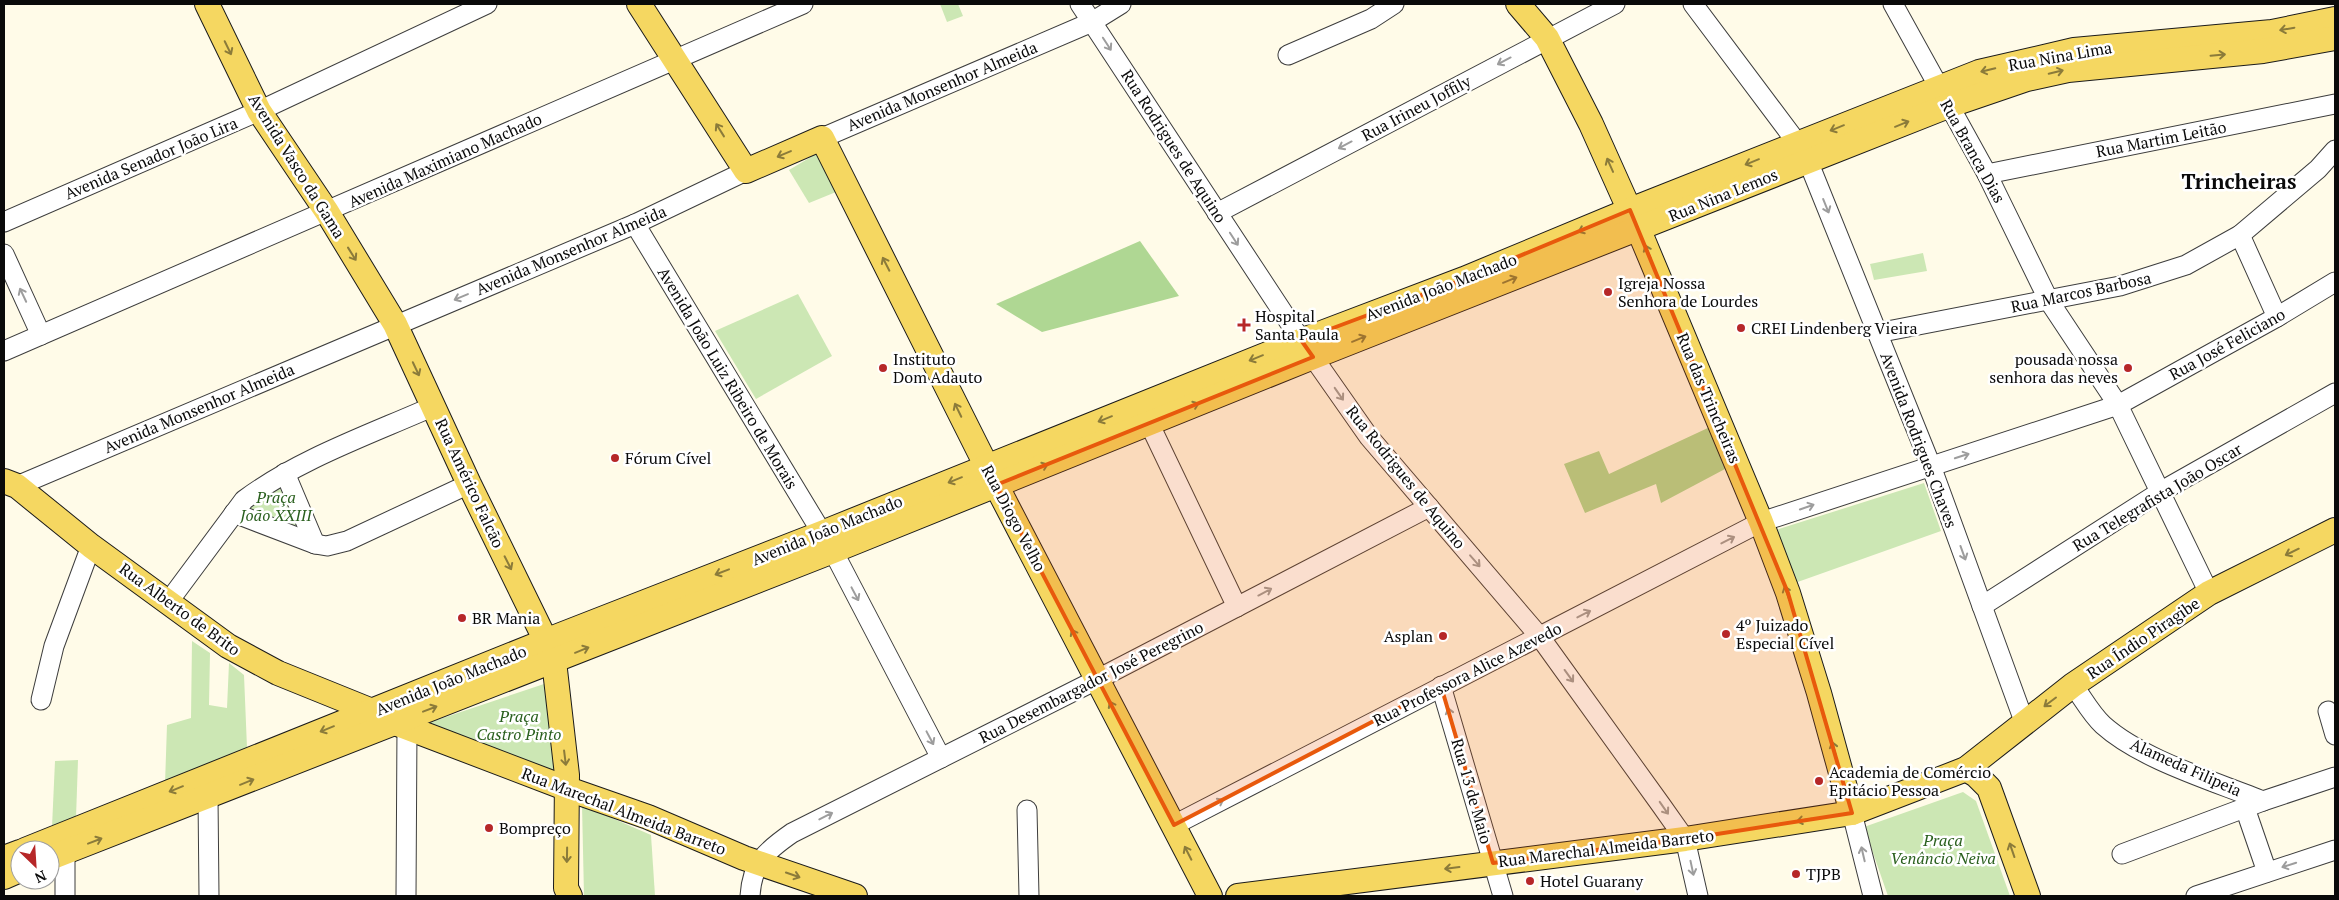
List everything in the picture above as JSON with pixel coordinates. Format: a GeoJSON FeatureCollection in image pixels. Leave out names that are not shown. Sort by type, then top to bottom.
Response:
{"type":"FeatureCollection","features":[{"type":"Feature","properties":{"kind":"main road","name":"Avenida Vasco da Gama"},"geometry":{"type":"LineString","coordinates":[[207,4],[259,111],[326,212],[396,324]]}},
{"type":"Feature","properties":{"kind":"main road"},"geometry":{"type":"LineString","coordinates":[[638,4],[746,171]]}},
{"type":"Feature","properties":{"kind":"main road","name":"Rua das Trincheiras"},"geometry":{"type":"LineString","coordinates":[[1518,4],[1547,38],[1591,124],[1634,219],[1761,522],[1796,620],[1852,813]]}},
{"type":"Feature","properties":{"kind":"main road","name":"Rua Nina Lima"},"geometry":{"type":"LineString","coordinates":[[1943,96],[1979,72],[2074,50],[2272,32],[2335,19]]}},
{"type":"Feature","properties":{"kind":"main road","name":"Rua Nina Lima"},"geometry":{"type":"LineString","coordinates":[[1803,152],[1943,96],[2068,70],[2263,51],[2335,38]]}},
{"type":"Feature","properties":{"kind":"main road","name":"Avenida Monsenhor Almeida"},"geometry":{"type":"LineString","coordinates":[[746,171],[822,138]]}},
{"type":"Feature","properties":{"kind":"main road","name":"Rua Diogo Velho"},"geometry":{"type":"LineString","coordinates":[[822,138],[991,476],[1210,896]]}},
{"type":"Feature","properties":{"kind":"main road","name":"Rua Nina Lemos"},"geometry":{"type":"LineString","coordinates":[[1634,219],[1803,152]]}},
{"type":"Feature","properties":{"kind":"main road","name":"Avenida João Machado"},"geometry":{"type":"LineString","coordinates":[[991,476],[1149,423],[1307,348],[1464,279],[1634,219]]}},
{"type":"Feature","properties":{"kind":"main road","name":"Rua Américo Falcão"},"geometry":{"type":"LineString","coordinates":[[396,324],[469,484],[550,651],[568,789],[566,893]]}},
{"type":"Feature","properties":{"kind":"main road","name":"Avenida João Machado"},"geometry":{"type":"LineString","coordinates":[[49,840],[372,711],[550,651],[827,542],[1307,348]]}},
{"type":"Feature","properties":{"kind":"main road","name":"Rua Alberto de Brito"},"geometry":{"type":"LineString","coordinates":[[10,483],[91,546],[228,646],[278,673],[372,711]]}},
{"type":"Feature","properties":{"kind":"main road","name":"Rua Índio Piragibe"},"geometry":{"type":"LineString","coordinates":[[1966,769],[2024,721],[2073,685],[2209,593],[2335,530]]}},
{"type":"Feature","properties":{"kind":"main road","name":"Avenida João Machado"},"geometry":{"type":"LineString","coordinates":[[60,854],[401,725],[550,651]]}},
{"type":"Feature","properties":{"kind":"main road","name":"Rua Marechal Almeida Barreto"},"geometry":{"type":"LineString","coordinates":[[401,725],[568,789],[648,817],[758,863],[855,896]]}},
{"type":"Feature","properties":{"kind":"main road"},"geometry":{"type":"LineString","coordinates":[[1966,769],[1976,775],[1990,788],[2028,896]]}},
{"type":"Feature","properties":{"kind":"main road","name":"Rua Marechal Almeida Barreto"},"geometry":{"type":"LineString","coordinates":[[1238,896],[1685,839],[1852,813],[1966,769]]}},
{"type":"Feature","properties":{"kind":"street","name":"Avenida Senador João Lira"},"geometry":{"type":"LineString","coordinates":[[4,222],[259,111],[487,4]]}},
{"type":"Feature","properties":{"kind":"street","name":"Avenida Maximiano Machado"},"geometry":{"type":"LineString","coordinates":[[4,351],[803,4]]}},
{"type":"Feature","properties":{"kind":"street","name":"Rua Rodrigues de Aquino"},"geometry":{"type":"LineString","coordinates":[[1080,4],[1307,348],[1369,437],[1540,637],[1685,839],[1698,896]]}},
{"type":"Feature","properties":{"kind":"street","name":"Avenida Monsenhor Almeida"},"geometry":{"type":"LineString","coordinates":[[822,138],[1092,22],[1121,4]]}},
{"type":"Feature","properties":{"kind":"street"},"geometry":{"type":"LineString","coordinates":[[1288,55],[1371,19],[1394,4]]}},
{"type":"Feature","properties":{"kind":"street","name":"Rua Irineu Joffily"},"geometry":{"type":"LineString","coordinates":[[1218,213],[1547,38],[1615,4]]}},
{"type":"Feature","properties":{"kind":"street","name":"Avenida Rodrigues Chaves"},"geometry":{"type":"LineString","coordinates":[[1692,4],[1803,152],[1931,466],[2024,721]]}},
{"type":"Feature","properties":{"kind":"street","name":"Rua Branca Dias"},"geometry":{"type":"LineString","coordinates":[[1893,4],[1987,174],[2049,301],[2118,405],[2209,593]]}},
{"type":"Feature","properties":{"kind":"street","name":"Rua Martim Leitão"},"geometry":{"type":"LineString","coordinates":[[1987,174],[2335,104]]}},
{"type":"Feature","properties":{"kind":"street","name":"Rua Marcos Barbosa"},"geometry":{"type":"LineString","coordinates":[[1877,333],[2049,301],[2155,277],[2193,262],[2240,236],[2318,169],[2335,150]]}},
{"type":"Feature","properties":{"kind":"street","name":"Avenida Monsenhor Almeida"},"geometry":{"type":"LineString","coordinates":[[10,483],[635,224],[746,171]]}},
{"type":"Feature","properties":{"kind":"street","name":"Avenida João Luiz Ribeiro de Morais"},"geometry":{"type":"LineString","coordinates":[[635,224],[827,542],[941,758]]}},
{"type":"Feature","properties":{"kind":"street"},"geometry":{"type":"LineString","coordinates":[[2240,236],[2277,317]]}},
{"type":"Feature","properties":{"kind":"street"},"geometry":{"type":"LineString","coordinates":[[4,254],[41,335]]}},
{"type":"Feature","properties":{"kind":"street","name":"Rua José Feliciano"},"geometry":{"type":"LineString","coordinates":[[1931,466],[2118,405],[2277,317],[2335,282]]}},
{"type":"Feature","properties":{"kind":"street","name":"Rua Telegrafista João Oscar"},"geometry":{"type":"LineString","coordinates":[[1982,606],[2160,492],[2335,392]]}},
{"type":"Feature","properties":{"kind":"street"},"geometry":{"type":"LineString","coordinates":[[168,601],[244,500],[285,473],[434,406]]}},
{"type":"Feature","properties":{"kind":"street"},"geometry":{"type":"LineString","coordinates":[[1149,423],[1237,607]]}},
{"type":"Feature","properties":{"kind":"street","name":"Rua Professora Alice Azevedo"},"geometry":{"type":"LineString","coordinates":[[1174,825],[1761,522],[1931,466]]}},
{"type":"Feature","properties":{"kind":"street"},"geometry":{"type":"LineString","coordinates":[[285,473],[315,544]]}},
{"type":"Feature","properties":{"kind":"street"},"geometry":{"type":"LineString","coordinates":[[234,513],[315,544],[327,546],[347,541],[469,484]]}},
{"type":"Feature","properties":{"kind":"street","name":"Rua Desembargador José Peregrino"},"geometry":{"type":"LineString","coordinates":[[758,863],[767,852],[792,833],[1098,679],[1428,507]]}},
{"type":"Feature","properties":{"kind":"street"},"geometry":{"type":"LineString","coordinates":[[41,700],[54,646],[91,546]]}},
{"type":"Feature","properties":{"kind":"street","name":"Alameda Filipeia"},"geometry":{"type":"LineString","coordinates":[[2073,685],[2102,724],[2129,743],[2163,760],[2263,801]]}},
{"type":"Feature","properties":{"kind":"street","name":"Rua 13 de Maio"},"geometry":{"type":"LineString","coordinates":[[1441,686],[1503,896]]}},
{"type":"Feature","properties":{"kind":"street"},"geometry":{"type":"LineString","coordinates":[[2328,710],[2335,735]]}},
{"type":"Feature","properties":{"kind":"street"},"geometry":{"type":"LineString","coordinates":[[401,725],[406,896]]}},
{"type":"Feature","properties":{"kind":"street"},"geometry":{"type":"LineString","coordinates":[[2122,854],[2263,801],[2335,777]]}},
{"type":"Feature","properties":{"kind":"street"},"geometry":{"type":"LineString","coordinates":[[208,797],[209,896]]}},
{"type":"Feature","properties":{"kind":"street","name":"Alameda Filipeia"},"geometry":{"type":"LineString","coordinates":[[2245,808],[2267,872]]}},
{"type":"Feature","properties":{"kind":"street"},"geometry":{"type":"LineString","coordinates":[[1027,810],[1029,896]]}},
{"type":"Feature","properties":{"kind":"street"},"geometry":{"type":"LineString","coordinates":[[1852,813],[1873,896]]}},
{"type":"Feature","properties":{"kind":"street"},"geometry":{"type":"LineString","coordinates":[[2196,896],[2335,850]]}},
{"type":"Feature","properties":{"kind":"street"},"geometry":{"type":"LineString","coordinates":[[750,896],[752,877],[758,863]]}},
{"type":"Feature","properties":{"kind":"street"},"geometry":{"type":"LineString","coordinates":[[60,867],[65,896]]}},
{"type":"Feature","properties":{"kind":"highlighted area"},"geometry":{"type":"Polygon","coordinates":[[[1630,210],[1788,593],[1852,813],[1685,839],[1493,863],[1441,686],[1174,825],[996,485],[1313,357],[1301,340],[1464,279],[1630,210]]]}},
{"type":"Feature","properties":{"kind":"green space"},"geometry":{"type":"Polygon","coordinates":[[[940,4],[958,4],[963,16],[947,22],[940,4]]]}},
{"type":"Feature","properties":{"kind":"green space"},"geometry":{"type":"Polygon","coordinates":[[[816,154],[836,192],[809,203],[789,170],[816,154]]]}},
{"type":"Feature","properties":{"kind":"green space"},"geometry":{"type":"Polygon","coordinates":[[[1140,241],[1179,296],[1042,332],[996,304],[1140,241]]]}},
{"type":"Feature","properties":{"kind":"green space"},"geometry":{"type":"Polygon","coordinates":[[[1923,253],[1927,271],[1874,280],[1870,264],[1923,253]]]}},
{"type":"Feature","properties":{"kind":"green space"},"geometry":{"type":"Polygon","coordinates":[[[798,294],[832,356],[756,399],[715,331],[798,294]]]}},
{"type":"Feature","properties":{"kind":"green space"},"geometry":{"type":"Polygon","coordinates":[[[1710,427],[1725,469],[1661,503],[1656,484],[1585,513],[1564,464],[1599,451],[1609,474],[1710,427]]]}},
{"type":"Feature","properties":{"kind":"green space","name":"Praça João XXIII"},"geometry":{"type":"Polygon","coordinates":[[[284,478],[306,535],[245,512],[284,478]]]}},
{"type":"Feature","properties":{"kind":"green space"},"geometry":{"type":"Polygon","coordinates":[[[1924,483],[1941,531],[1792,584],[1776,530],[1924,483]]]}},
{"type":"Feature","properties":{"kind":"green space"},"geometry":{"type":"Polygon","coordinates":[[[192,641],[210,653],[209,705],[227,708],[229,663],[244,675],[247,748],[165,784],[167,725],[191,718],[192,641]]]}},
{"type":"Feature","properties":{"kind":"green space","name":"Praça Castro Pinto"},"geometry":{"type":"Polygon","coordinates":[[[547,683],[556,774],[428,723],[547,683]]]}},
{"type":"Feature","properties":{"kind":"green space"},"geometry":{"type":"Polygon","coordinates":[[[78,760],[76,818],[52,827],[55,761],[78,760]]]}},
{"type":"Feature","properties":{"kind":"green space","name":"Praça Venâncio Neiva"},"geometry":{"type":"Polygon","coordinates":[[[1963,792],[1976,801],[2010,896],[1888,896],[1864,827],[1963,792]]]}},
{"type":"Feature","properties":{"kind":"green space"},"geometry":{"type":"Polygon","coordinates":[[[582,805],[651,835],[655,896],[584,896],[582,805]]]}},
{"type":"Feature","properties":{"kind":"place","name":"Igreja Nossa Senhora de Lourdes"},"geometry":{"type":"Point","coordinates":[1608,292]}},
{"type":"Feature","properties":{"kind":"place","name":"Hospital Santa Paula"},"geometry":{"type":"Point","coordinates":[1244,325]}},
{"type":"Feature","properties":{"kind":"place","name":"CREI Lindenberg Vieira"},"geometry":{"type":"Point","coordinates":[1741,328]}},
{"type":"Feature","properties":{"kind":"place","name":"Instituto Dom Adauto"},"geometry":{"type":"Point","coordinates":[883,368]}},
{"type":"Feature","properties":{"kind":"place","name":"pousada nossa senhora das neves"},"geometry":{"type":"Point","coordinates":[2128,368]}},
{"type":"Feature","properties":{"kind":"place","name":"Fórum Cível"},"geometry":{"type":"Point","coordinates":[615,458]}},
{"type":"Feature","properties":{"kind":"place","name":"BR Mania"},"geometry":{"type":"Point","coordinates":[462,618]}},
{"type":"Feature","properties":{"kind":"place","name":"4º Juizado Especial Cível"},"geometry":{"type":"Point","coordinates":[1726,634]}},
{"type":"Feature","properties":{"kind":"place","name":"Asplan"},"geometry":{"type":"Point","coordinates":[1443,636]}},
{"type":"Feature","properties":{"kind":"place","name":"Academia de Comércio Epitácio Pessoa"},"geometry":{"type":"Point","coordinates":[1819,781]}},
{"type":"Feature","properties":{"kind":"place","name":"Bompreço"},"geometry":{"type":"Point","coordinates":[489,828]}},
{"type":"Feature","properties":{"kind":"place","name":"TJPB"},"geometry":{"type":"Point","coordinates":[1796,874]}},
{"type":"Feature","properties":{"kind":"place","name":"Hotel Guarany"},"geometry":{"type":"Point","coordinates":[1530,881]}},
{"type":"Feature","properties":{"kind":"district","name":"Trincheiras"},"geometry":{"type":"Point","coordinates":[2239,181]}}]}
